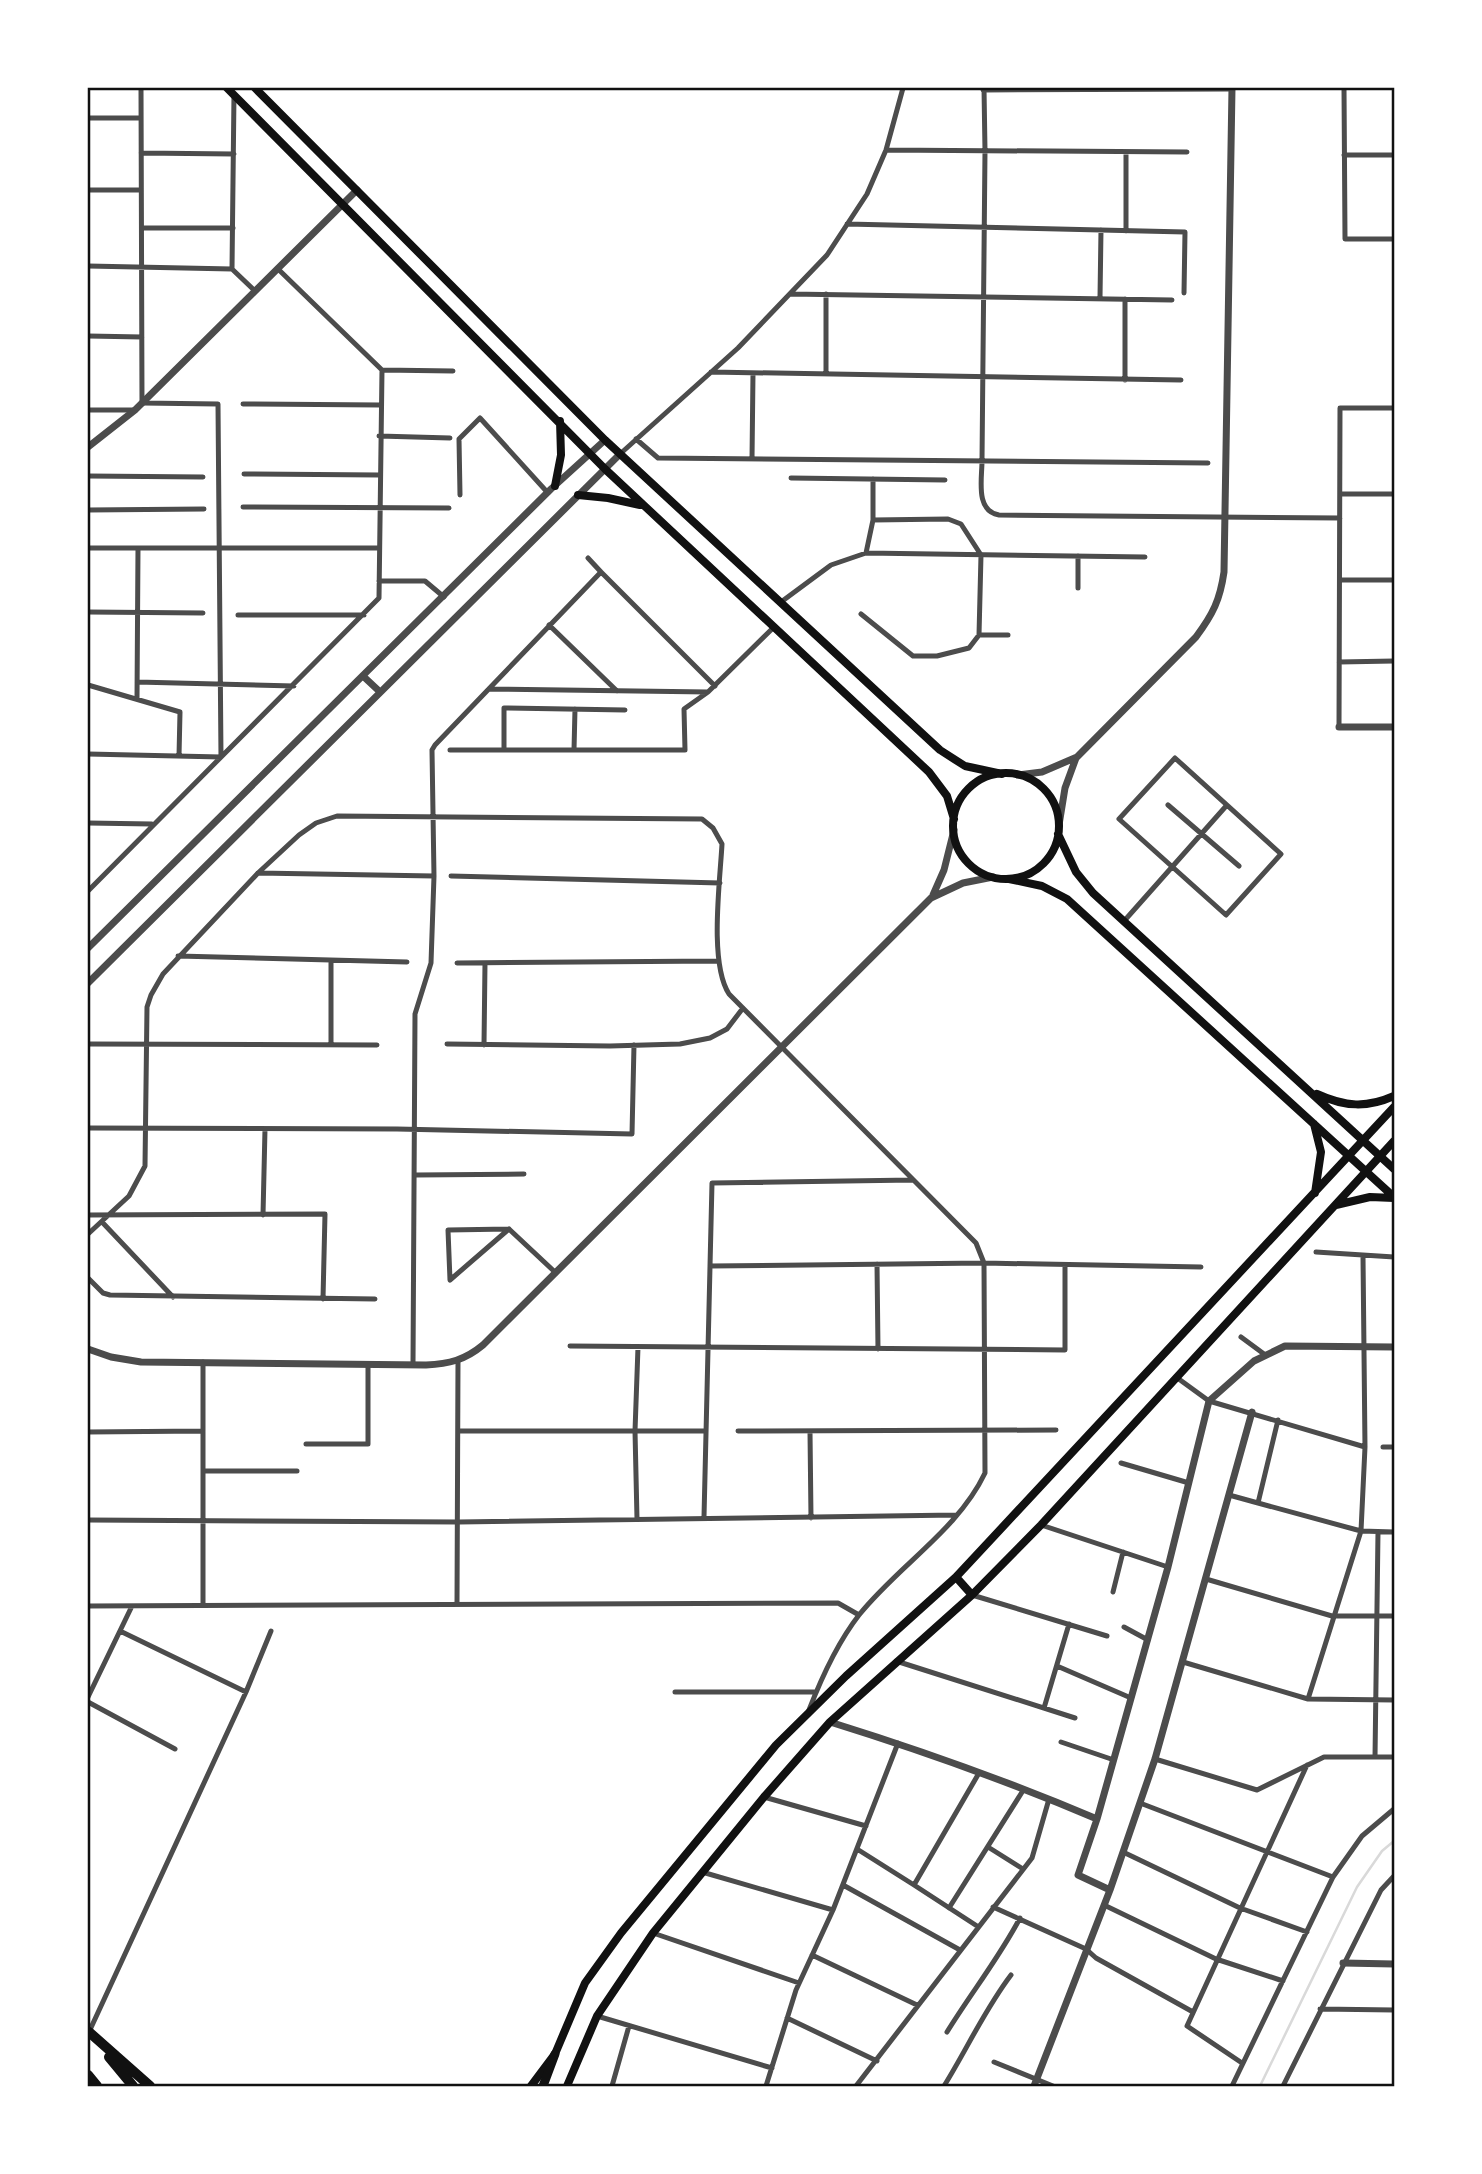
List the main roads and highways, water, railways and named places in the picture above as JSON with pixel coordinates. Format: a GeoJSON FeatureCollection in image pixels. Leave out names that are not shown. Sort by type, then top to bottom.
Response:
{"type":"FeatureCollection","features":[{"type":"Feature","properties":{"kind":"highway"},"geometry":{"type":"LineString","coordinates":[[88,2031],[133,2087]]}},
{"type":"Feature","properties":{"kind":"highway"},"geometry":{"type":"LineString","coordinates":[[88,2031],[150,2087]]}},
{"type":"Feature","properties":{"kind":"highway"},"geometry":{"type":"LineString","coordinates":[[88,2075],[97,2087]]}},
{"type":"Feature","properties":{"kind":"main road"},"geometry":{"type":"LineString","coordinates":[[255,88],[605,440],[949,757],[975,769],[1018,775],[1037,783],[1047,793],[1054,804],[1059,825],[1053,851],[1041,865],[1026,875],[1009,879]]}},
{"type":"Feature","properties":{"kind":"main road"},"geometry":{"type":"LineString","coordinates":[[231,91],[605,469],[929,772],[947,796],[954,819],[957,844],[963,857],[979,871],[993,877],[1042,886],[1067,899],[1395,1198]]}},
{"type":"Feature","properties":{"kind":"main road"},"geometry":{"type":"LineString","coordinates":[[555,486],[562,449],[560,421]]}},
{"type":"Feature","properties":{"kind":"main road"},"geometry":{"type":"LineString","coordinates":[[578,495],[623,500],[645,507]]}},
{"type":"Feature","properties":{"kind":"main road"},"geometry":{"type":"LineString","coordinates":[[954,819],[961,799],[970,788],[988,777],[1002,774]]}},
{"type":"Feature","properties":{"kind":"main road"},"geometry":{"type":"LineString","coordinates":[[1058,834],[1069,860],[1082,880],[1395,1168]]}},
{"type":"Feature","properties":{"kind":"main road"},"geometry":{"type":"LineString","coordinates":[[1306,1088],[1332,1101],[1348,1105],[1375,1104],[1395,1096]]}},
{"type":"Feature","properties":{"kind":"main road"},"geometry":{"type":"LineString","coordinates":[[543,2087],[586,1983],[621,1933],[776,1745],[807,1713],[956,1577],[1395,1107]]}},
{"type":"Feature","properties":{"kind":"main road"},"geometry":{"type":"LineString","coordinates":[[1313,1121],[1320,1139],[1321,1152],[1314,1195]]}},
{"type":"Feature","properties":{"kind":"main road"},"geometry":{"type":"LineString","coordinates":[[568,2087],[597,2017],[653,1933],[764,1797],[830,1722],[972,1595],[1041,1525],[1395,1141]]}},
{"type":"Feature","properties":{"kind":"main road"},"geometry":{"type":"LineString","coordinates":[[1334,1206],[1370,1197],[1395,1198]]}},
{"type":"Feature","properties":{"kind":"main road"},"geometry":{"type":"LineString","coordinates":[[956,1577],[972,1595]]}},
{"type":"Feature","properties":{"kind":"main road"},"geometry":{"type":"LineString","coordinates":[[531,2087],[555,2054]]}},
{"type":"Feature","properties":{"kind":"waterway"},"geometry":{"type":"LineString","coordinates":[[1260,2086],[1357,1887],[1382,1851],[1394,1841]]}}]}
